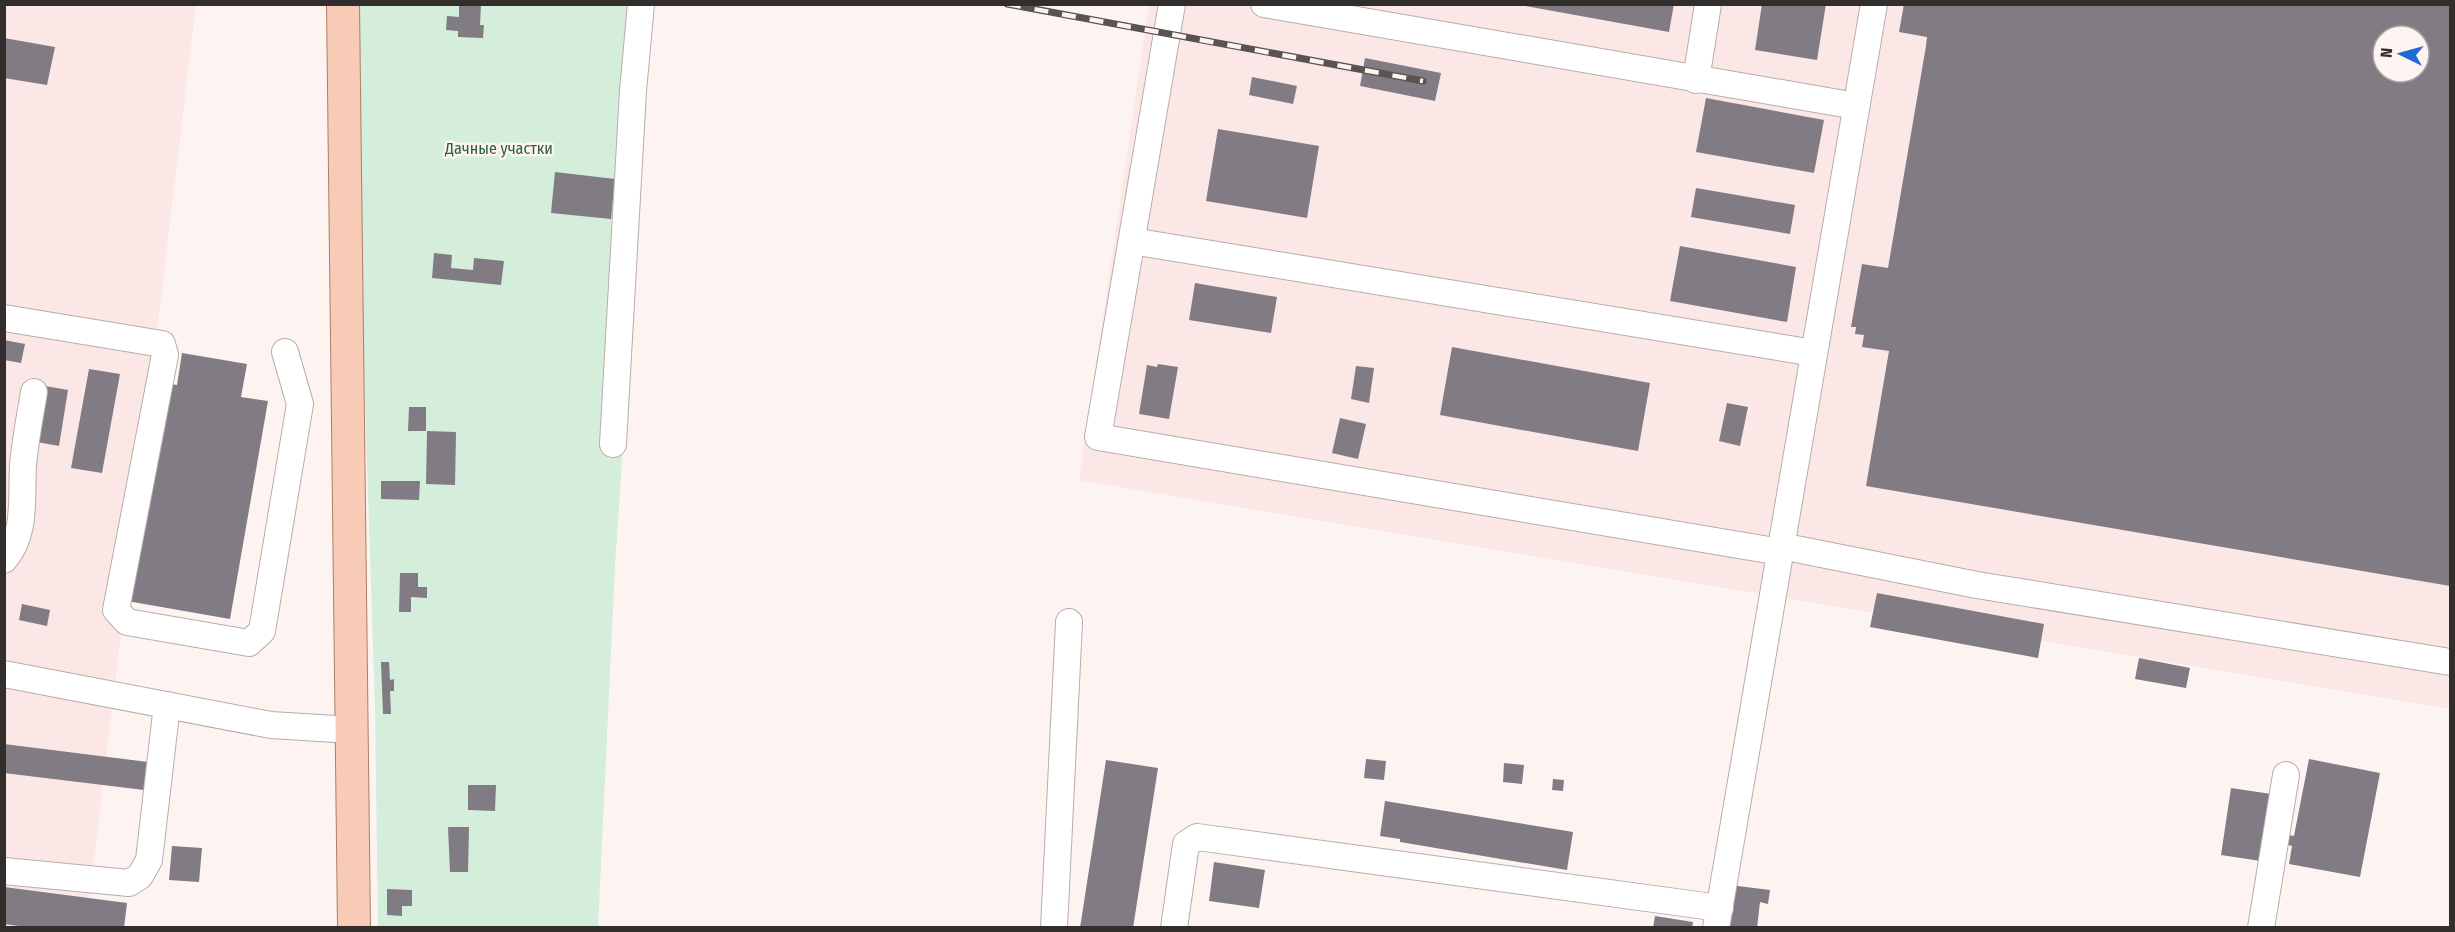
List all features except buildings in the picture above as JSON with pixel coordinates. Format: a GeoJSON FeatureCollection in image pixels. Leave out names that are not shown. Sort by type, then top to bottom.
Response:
{"type":"FeatureCollection","features":[{"type":"Feature","properties":{"kind":"main road"},"geometry":{"type":"LineString","coordinates":[[343,4],[354,927]]}},
{"type":"Feature","properties":{"kind":"lane"},"geometry":{"type":"LineString","coordinates":[[613,444],[633,91],[641,4]]}},
{"type":"Feature","properties":{"kind":"lane"},"geometry":{"type":"LineString","coordinates":[[1172,4],[1098,437],[1780,549],[1977,585],[2451,662]]}},
{"type":"Feature","properties":{"kind":"lane"},"geometry":{"type":"LineString","coordinates":[[1264,4],[1856,106]]}},
{"type":"Feature","properties":{"kind":"lane"},"geometry":{"type":"LineString","coordinates":[[1696,80],[1708,4]]}},
{"type":"Feature","properties":{"kind":"lane"},"geometry":{"type":"LineString","coordinates":[[1174,927],[1186,844],[1197,837],[1718,918],[1874,4]]}},
{"type":"Feature","properties":{"kind":"lane"},"geometry":{"type":"LineString","coordinates":[[1131,241],[1814,353]]}},
{"type":"Feature","properties":{"kind":"lane"},"geometry":{"type":"LineString","coordinates":[[4,318],[162,344],[165,355],[116,610],[128,622],[249,643],[262,631],[300,404],[285,352]]}},
{"type":"Feature","properties":{"kind":"lane"},"geometry":{"type":"LineString","coordinates":[[4,560],[18,536],[26,439],[34,392]]}},
{"type":"Feature","properties":{"kind":"lane"},"geometry":{"type":"LineString","coordinates":[[1054,927],[1069,622]]}},
{"type":"Feature","properties":{"kind":"lane"},"geometry":{"type":"LineString","coordinates":[[4,674],[271,725],[352,730]]}},
{"type":"Feature","properties":{"kind":"lane"},"geometry":{"type":"LineString","coordinates":[[4,871],[129,883],[140,876],[149,860],[167,705]]}},
{"type":"Feature","properties":{"kind":"lane"},"geometry":{"type":"LineString","coordinates":[[2261,927],[2286,775]]}},
{"type":"Feature","properties":{"kind":"shaded area"},"geometry":{"type":"Polygon","coordinates":[[[5,5],[196,5],[86,927],[5,928],[5,5]]]}},
{"type":"Feature","properties":{"kind":"shaded area"},"geometry":{"type":"Polygon","coordinates":[[[1149,5],[2450,5],[2450,709],[1079,480],[1149,5]]]}},
{"type":"Feature","properties":{"kind":"green space","name":"Дачные участки"},"geometry":{"type":"Polygon","coordinates":[[[352,5],[652,5],[615,567],[598,927],[378,927],[375,708],[352,5]]]}},
{"type":"Feature","properties":{"kind":"railway"},"geometry":{"type":"LineString","coordinates":[[1007,4],[1423,81]]}}]}
